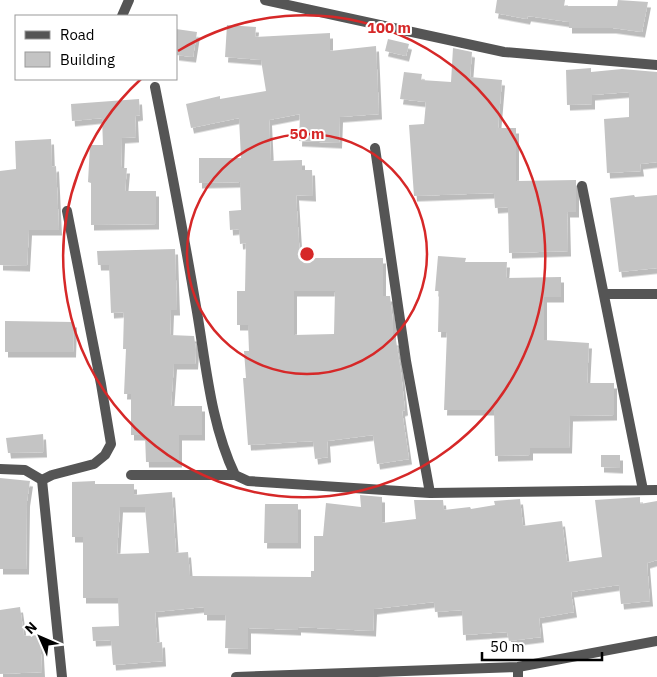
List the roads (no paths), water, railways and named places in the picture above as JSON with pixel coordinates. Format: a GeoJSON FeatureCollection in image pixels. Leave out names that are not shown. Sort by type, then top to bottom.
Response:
{"type":"FeatureCollection","features":[{"type":"Feature","properties":{"kind":"street"},"geometry":{"type":"LineString","coordinates":[[122,15],[130,0]]}},
{"type":"Feature","properties":{"kind":"street"},"geometry":{"type":"LineString","coordinates":[[265,0],[504,52],[657,65]]}},
{"type":"Feature","properties":{"kind":"street"},"geometry":{"type":"LineString","coordinates":[[155,87],[178,200],[211,395],[226,458],[235,475]]}},
{"type":"Feature","properties":{"kind":"street"},"geometry":{"type":"LineString","coordinates":[[375,148],[406,361],[430,493]]}},
{"type":"Feature","properties":{"kind":"street"},"geometry":{"type":"LineString","coordinates":[[582,186],[643,490]]}},
{"type":"Feature","properties":{"kind":"street"},"geometry":{"type":"LineString","coordinates":[[42,480],[52,475],[94,464],[105,455],[111,444],[67,210]]}},
{"type":"Feature","properties":{"kind":"street"},"geometry":{"type":"LineString","coordinates":[[605,294],[657,294]]}},
{"type":"Feature","properties":{"kind":"street"},"geometry":{"type":"LineString","coordinates":[[0,469],[25,470],[42,480]]}},
{"type":"Feature","properties":{"kind":"street"},"geometry":{"type":"LineString","coordinates":[[132,475],[235,475],[248,481],[430,493],[657,490]]}},
{"type":"Feature","properties":{"kind":"street"},"geometry":{"type":"LineString","coordinates":[[42,480],[62,677]]}},
{"type":"Feature","properties":{"kind":"street"},"geometry":{"type":"LineString","coordinates":[[236,677],[518,672],[657,641]]}}]}
